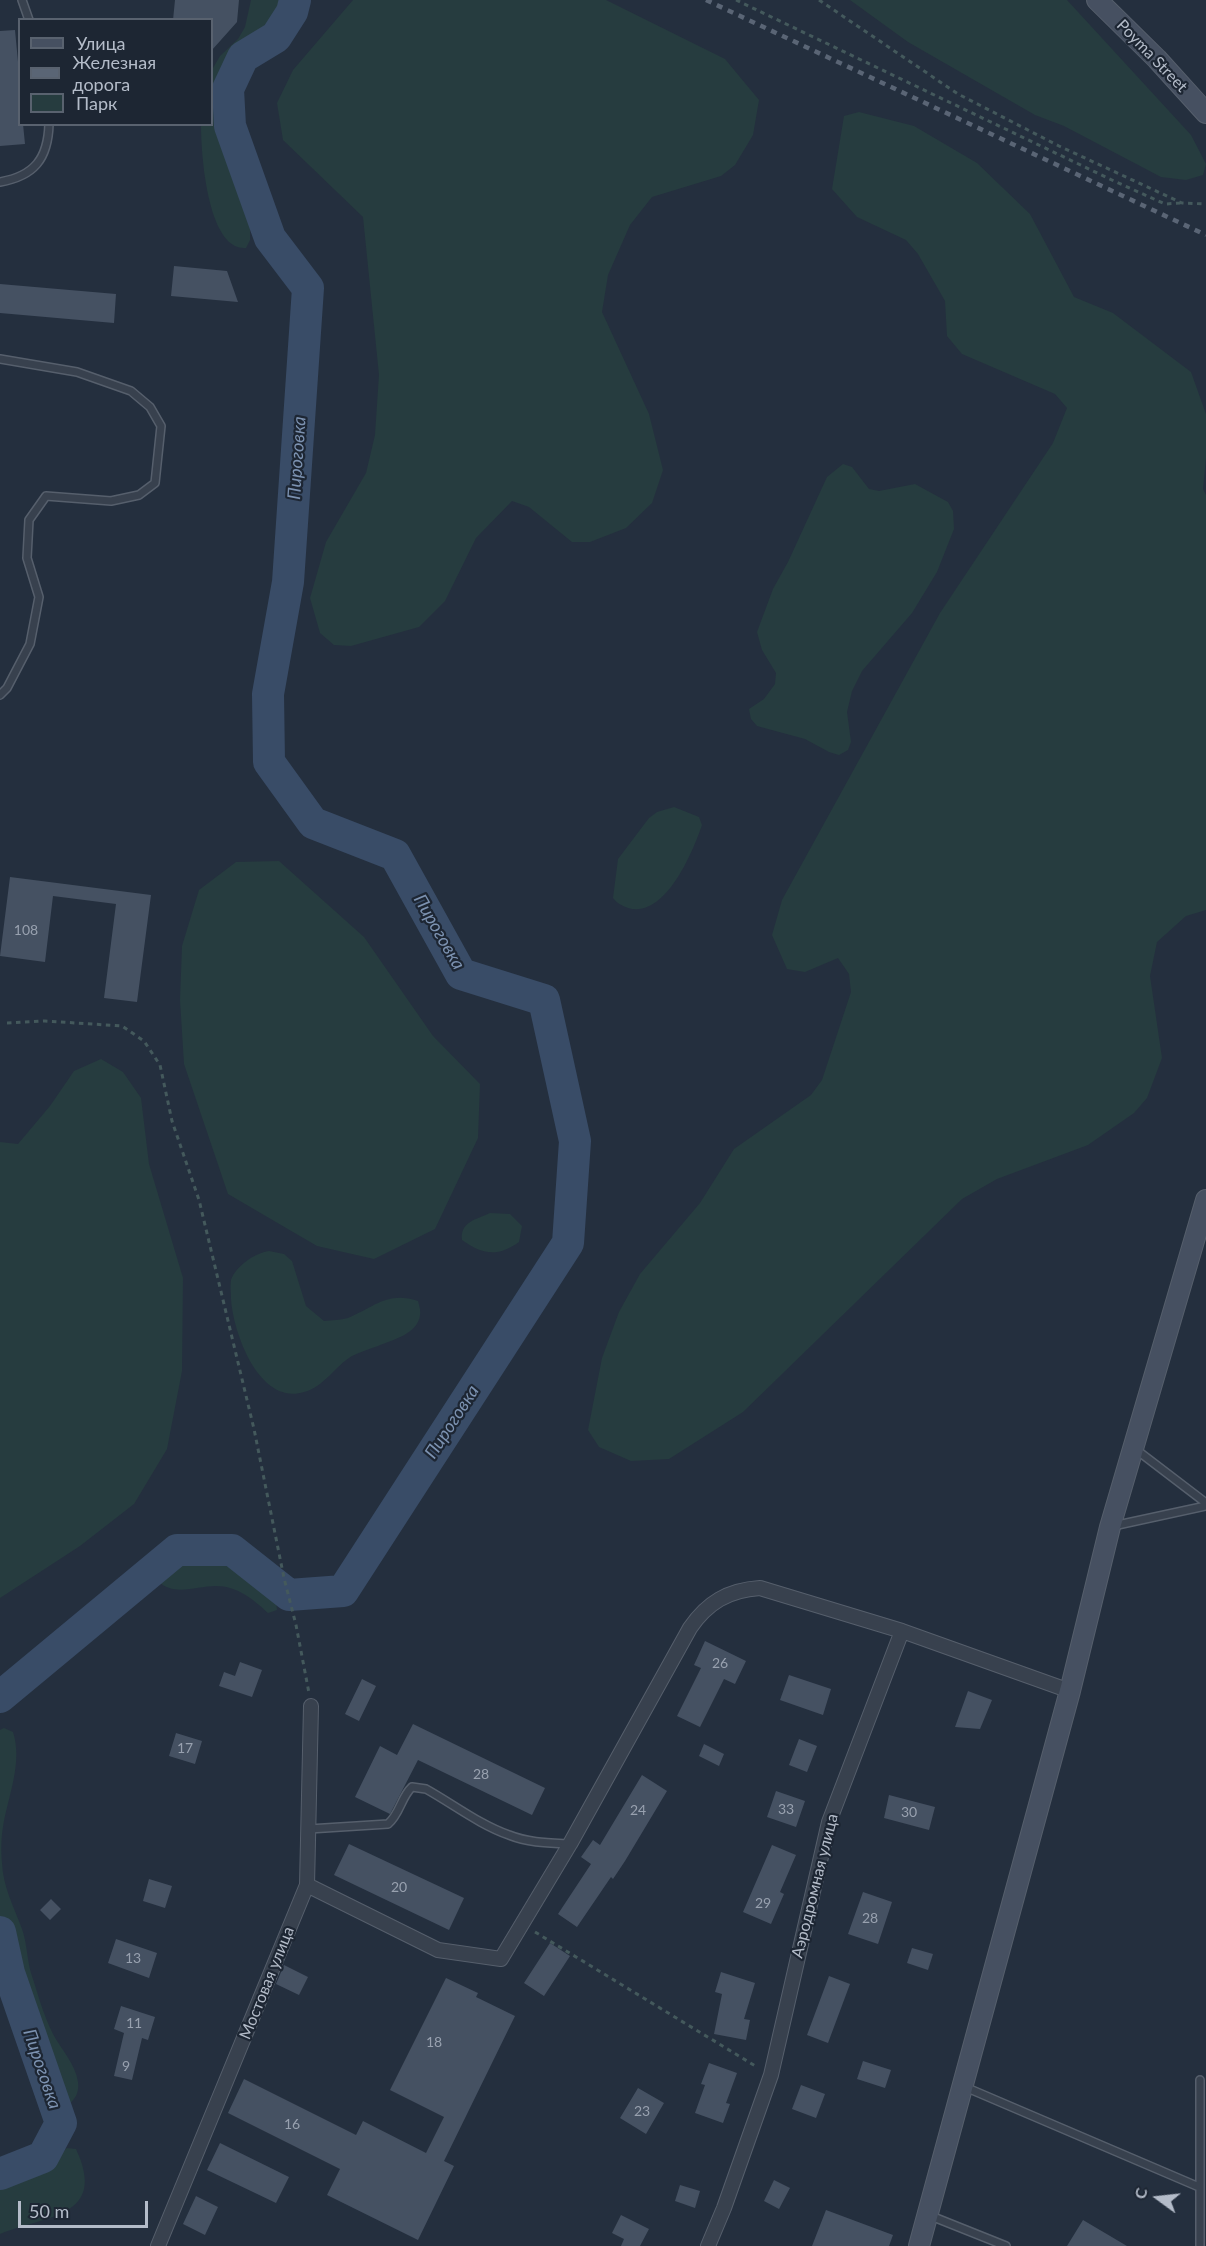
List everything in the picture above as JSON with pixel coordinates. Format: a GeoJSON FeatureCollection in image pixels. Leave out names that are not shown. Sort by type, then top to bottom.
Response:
{"type":"FeatureCollection","features":[{"type":"Feature","properties":{"kind":"main road","name":"Poyma Street"},"geometry":{"type":"LineString","coordinates":[[1096,0],[1157,59],[1206,112]]}},
{"type":"Feature","properties":{"kind":"main road"},"geometry":{"type":"LineString","coordinates":[[919,2246],[1070,1691],[1110,1527],[1206,1200]]}},
{"type":"Feature","properties":{"kind":"street"},"geometry":{"type":"LineString","coordinates":[[307,1885],[438,1950],[501,1959],[570,1844],[699,1614],[726,1594],[744,1589],[760,1588],[902,1631],[1070,1691]]}},
{"type":"Feature","properties":{"kind":"street","name":"Аэродромная улица"},"geometry":{"type":"LineString","coordinates":[[708,2246],[724,2208],[771,2075],[829,1822],[902,1631]]}},
{"type":"Feature","properties":{"kind":"street","name":"Мостовая улица"},"geometry":{"type":"LineString","coordinates":[[158,2246],[307,1885],[311,1706]]}},
{"type":"Feature","properties":{"kind":"lane"},"geometry":{"type":"LineString","coordinates":[[22,0],[28,18]]}},
{"type":"Feature","properties":{"kind":"lane"},"geometry":{"type":"LineString","coordinates":[[0,182],[21,177],[38,163],[45,153],[49,126]]}},
{"type":"Feature","properties":{"kind":"lane"},"geometry":{"type":"LineString","coordinates":[[0,359],[77,372],[131,391],[150,407],[161,426],[154,483],[139,495],[111,501],[46,496],[29,520],[27,558],[39,597],[30,644],[7,688],[0,694]]}},
{"type":"Feature","properties":{"kind":"lane"},"geometry":{"type":"LineString","coordinates":[[1133,1446],[1206,1504]]}},
{"type":"Feature","properties":{"kind":"lane"},"geometry":{"type":"LineString","coordinates":[[1110,1527],[1206,1504]]}},
{"type":"Feature","properties":{"kind":"lane"},"geometry":{"type":"LineString","coordinates":[[309,1829],[388,1824],[393,1820],[408,1791],[412,1787],[417,1787],[426,1788],[496,1830],[511,1836],[537,1842],[570,1844]]}},
{"type":"Feature","properties":{"kind":"lane"},"geometry":{"type":"LineString","coordinates":[[1200,2080],[1200,2246]]}},
{"type":"Feature","properties":{"kind":"lane"},"geometry":{"type":"LineString","coordinates":[[962,2086],[1199,2187]]}},
{"type":"Feature","properties":{"kind":"lane"},"geometry":{"type":"LineString","coordinates":[[928,2214],[1006,2246]]}},
{"type":"Feature","properties":{"kind":"path"},"geometry":{"type":"LineString","coordinates":[[736,0],[1165,204],[1206,204]]}},
{"type":"Feature","properties":{"kind":"path"},"geometry":{"type":"LineString","coordinates":[[819,0],[958,94],[1059,146],[1182,203]]}},
{"type":"Feature","properties":{"kind":"path"},"geometry":{"type":"LineString","coordinates":[[8,1023],[45,1021],[122,1026],[144,1041],[160,1065],[172,1121],[205,1223],[254,1430],[311,1706]]}},
{"type":"Feature","properties":{"kind":"path"},"geometry":{"type":"LineString","coordinates":[[520,1924],[771,2075]]}},
{"type":"Feature","properties":{"kind":"green space"},"geometry":{"type":"Polygon","coordinates":[[[251,0],[285,0],[270,27],[257,42],[237,55],[223,83],[218,110],[219,131],[250,226],[250,240],[246,248],[233,245],[223,234],[215,218],[205,177],[201,126],[213,126],[213,68],[220,56],[238,39],[245,27],[251,0]]]}},
{"type":"Feature","properties":{"kind":"green space"},"geometry":{"type":"Polygon","coordinates":[[[353,0],[606,0],[725,59],[759,100],[753,135],[735,165],[721,176],[652,197],[630,225],[608,275],[602,312],[649,414],[663,470],[652,503],[626,528],[590,542],[572,542],[529,507],[512,501],[476,538],[445,601],[419,627],[351,646],[334,645],[320,633],[310,598],[326,542],[366,473],[375,435],[379,375],[363,217],[283,140],[277,103],[293,70],[353,0]]]}},
{"type":"Feature","properties":{"kind":"green space"},"geometry":{"type":"Polygon","coordinates":[[[850,0],[1067,0],[1191,135],[1206,164],[1203,175],[1186,180],[1161,177],[1064,126],[1035,115],[908,42],[850,0]]]}},
{"type":"Feature","properties":{"kind":"green space"},"geometry":{"type":"Polygon","coordinates":[[[859,112],[914,126],[977,163],[1030,214],[1074,297],[1113,313],[1191,372],[1206,414],[1203,489],[1206,495],[1206,910],[1186,916],[1157,942],[1150,976],[1162,1058],[1147,1098],[1134,1113],[1088,1145],[997,1179],[962,1199],[743,1412],[669,1459],[631,1461],[599,1447],[588,1430],[602,1358],[619,1312],[640,1274],[700,1203],[734,1149],[811,1095],[822,1080],[851,992],[849,974],[838,958],[805,972],[787,969],[772,935],[782,900],[940,613],[1053,443],[1067,408],[1055,394],[962,354],[947,336],[945,301],[918,254],[906,240],[857,217],[832,189],[844,116],[859,112]]]}},
{"type":"Feature","properties":{"kind":"green space"},"geometry":{"type":"Polygon","coordinates":[[[843,464],[852,467],[869,489],[879,491],[915,484],[948,502],[953,511],[954,529],[937,572],[912,613],[862,671],[852,691],[847,712],[851,742],[848,750],[839,755],[805,739],[757,726],[751,719],[749,709],[764,699],[775,684],[776,673],[762,650],[757,632],[773,589],[827,477],[843,464]]]}},
{"type":"Feature","properties":{"kind":"green space"},"geometry":{"type":"Polygon","coordinates":[[[674,807],[699,817],[702,825],[692,851],[676,881],[654,903],[641,909],[621,905],[613,898],[618,859],[649,818],[657,812],[674,807]]]}},
{"type":"Feature","properties":{"kind":"green space"},"geometry":{"type":"Polygon","coordinates":[[[279,861],[364,937],[433,1036],[480,1084],[478,1138],[435,1229],[374,1259],[317,1246],[228,1194],[184,1064],[180,1000],[182,946],[199,890],[236,862],[279,861]]]}},
{"type":"Feature","properties":{"kind":"green space"},"geometry":{"type":"Polygon","coordinates":[[[101,1059],[123,1072],[141,1098],[149,1164],[183,1278],[182,1371],[167,1449],[134,1504],[80,1546],[0,1598],[0,1142],[18,1144],[50,1106],[74,1071],[101,1059]]]}},
{"type":"Feature","properties":{"kind":"green space"},"geometry":{"type":"Polygon","coordinates":[[[490,1213],[510,1214],[522,1226],[519,1242],[504,1250],[490,1252],[477,1249],[462,1240],[463,1229],[466,1225],[490,1213]]]}},
{"type":"Feature","properties":{"kind":"green space"},"geometry":{"type":"Polygon","coordinates":[[[269,1251],[284,1254],[292,1261],[306,1306],[324,1321],[348,1318],[389,1299],[407,1298],[418,1301],[420,1312],[418,1322],[410,1332],[352,1356],[318,1386],[304,1392],[288,1393],[274,1388],[251,1363],[243,1347],[231,1299],[233,1275],[247,1261],[258,1254],[269,1251]]]}},
{"type":"Feature","properties":{"kind":"green space"},"geometry":{"type":"Polygon","coordinates":[[[200,1559],[235,1569],[259,1581],[275,1598],[277,1610],[268,1613],[250,1598],[231,1588],[216,1586],[178,1590],[164,1586],[158,1581],[171,1569],[200,1559]]]}},
{"type":"Feature","properties":{"kind":"green space"},"geometry":{"type":"Polygon","coordinates":[[[4,1728],[13,1732],[16,1744],[16,1768],[2,1836],[4,1880],[24,1934],[31,1973],[43,2011],[53,2034],[74,2069],[78,2082],[78,2092],[74,2099],[59,2109],[52,2103],[43,2086],[31,2038],[0,1976],[0,1730],[4,1728]]]}},
{"type":"Feature","properties":{"kind":"green space"},"geometry":{"type":"Polygon","coordinates":[[[67,2148],[76,2149],[84,2172],[84,2189],[78,2201],[53,2217],[0,2234],[0,2180],[37,2171],[67,2148]]]}},
{"type":"Feature","properties":{"kind":"building"},"geometry":{"type":"Polygon","coordinates":[[[175,0],[239,0],[237,22],[213,49],[213,18],[173,18],[175,0]]]}},
{"type":"Feature","properties":{"kind":"building"},"geometry":{"type":"Polygon","coordinates":[[[15,30],[18,62],[18,126],[23,126],[25,144],[0,146],[0,31],[15,30]]]}},
{"type":"Feature","properties":{"kind":"building"},"geometry":{"type":"Polygon","coordinates":[[[174,266],[227,271],[238,302],[171,296],[174,266]]]}},
{"type":"Feature","properties":{"kind":"building"},"geometry":{"type":"Polygon","coordinates":[[[0,284],[116,294],[114,323],[0,313],[0,284]]]}},
{"type":"Feature","properties":{"kind":"building"},"geometry":{"type":"Polygon","coordinates":[[[10,877],[151,895],[137,1002],[104,998],[116,904],[53,896],[45,962],[0,956],[10,877]]]}},
{"type":"Feature","properties":{"kind":"building"},"geometry":{"type":"Polygon","coordinates":[[[705,1641],[746,1661],[735,1684],[724,1679],[700,1727],[677,1716],[701,1668],[694,1665],[705,1641]]]}},
{"type":"Feature","properties":{"kind":"building"},"geometry":{"type":"Polygon","coordinates":[[[240,1662],[262,1670],[252,1697],[219,1686],[224,1672],[235,1676],[240,1662]]]}},
{"type":"Feature","properties":{"kind":"building"},"geometry":{"type":"Polygon","coordinates":[[[789,1675],[831,1689],[823,1715],[780,1700],[789,1675]]]}},
{"type":"Feature","properties":{"kind":"building"},"geometry":{"type":"Polygon","coordinates":[[[362,1679],[376,1686],[359,1721],[345,1714],[362,1679]]]}},
{"type":"Feature","properties":{"kind":"building"},"geometry":{"type":"Polygon","coordinates":[[[968,1691],[992,1700],[980,1729],[955,1727],[968,1691]]]}},
{"type":"Feature","properties":{"kind":"building"},"geometry":{"type":"Polygon","coordinates":[[[413,1724],[545,1788],[532,1815],[418,1760],[390,1814],[355,1797],[380,1746],[397,1755],[413,1724]]]}},
{"type":"Feature","properties":{"kind":"building"},"geometry":{"type":"Polygon","coordinates":[[[176,1733],[202,1741],[195,1764],[169,1756],[176,1733]]]}},
{"type":"Feature","properties":{"kind":"building"},"geometry":{"type":"Polygon","coordinates":[[[799,1739],[817,1746],[807,1772],[789,1765],[799,1739]]]}},
{"type":"Feature","properties":{"kind":"building"},"geometry":{"type":"Polygon","coordinates":[[[704,1744],[724,1754],[719,1766],[699,1756],[704,1744]]]}},
{"type":"Feature","properties":{"kind":"building"},"geometry":{"type":"Polygon","coordinates":[[[642,1775],[667,1791],[625,1861],[613,1879],[611,1877],[577,1927],[558,1914],[591,1864],[581,1857],[593,1840],[600,1845],[642,1775]]]}},
{"type":"Feature","properties":{"kind":"building"},"geometry":{"type":"Polygon","coordinates":[[[776,1791],[805,1801],[796,1827],[767,1817],[776,1791]]]}},
{"type":"Feature","properties":{"kind":"building"},"geometry":{"type":"Polygon","coordinates":[[[889,1795],[935,1807],[929,1830],[884,1818],[889,1795]]]}},
{"type":"Feature","properties":{"kind":"building"},"geometry":{"type":"Polygon","coordinates":[[[349,1844],[464,1898],[449,1930],[334,1875],[349,1844]]]}},
{"type":"Feature","properties":{"kind":"building"},"geometry":{"type":"Polygon","coordinates":[[[772,1845],[796,1855],[780,1892],[784,1894],[771,1924],[743,1912],[772,1845]]]}},
{"type":"Feature","properties":{"kind":"building"},"geometry":{"type":"Polygon","coordinates":[[[149,1879],[172,1886],[165,1908],[143,1901],[149,1879]]]}},
{"type":"Feature","properties":{"kind":"building"},"geometry":{"type":"Polygon","coordinates":[[[863,1892],[892,1902],[878,1944],[848,1934],[863,1892]]]}},
{"type":"Feature","properties":{"kind":"building"},"geometry":{"type":"Polygon","coordinates":[[[51,1899],[61,1909],[50,1920],[40,1910],[51,1899]]]}},
{"type":"Feature","properties":{"kind":"building"},"geometry":{"type":"Polygon","coordinates":[[[116,1939],[157,1953],[149,1978],[108,1963],[116,1939]]]}},
{"type":"Feature","properties":{"kind":"building"},"geometry":{"type":"Polygon","coordinates":[[[550,1943],[570,1956],[544,1996],[524,1983],[550,1943]]]}},
{"type":"Feature","properties":{"kind":"building"},"geometry":{"type":"Polygon","coordinates":[[[912,1948],[933,1954],[928,1970],[907,1963],[912,1948]]]}},
{"type":"Feature","properties":{"kind":"building"},"geometry":{"type":"Polygon","coordinates":[[[284,1965],[308,1977],[299,1995],[276,1984],[284,1965]]]}},
{"type":"Feature","properties":{"kind":"building"},"geometry":{"type":"Polygon","coordinates":[[[721,1972],[755,1983],[744,2019],[750,2020],[746,2040],[714,2034],[722,1994],[715,1992],[721,1972]]]}},
{"type":"Feature","properties":{"kind":"building"},"geometry":{"type":"Polygon","coordinates":[[[829,1976],[850,1984],[828,2043],[807,2035],[829,1976]]]}},
{"type":"Feature","properties":{"kind":"building"},"geometry":{"type":"Polygon","coordinates":[[[446,1978],[478,1993],[476,1997],[515,2016],[444,2161],[454,2166],[418,2240],[327,2195],[340,2169],[228,2113],[244,2079],[356,2135],[363,2121],[426,2153],[444,2117],[390,2090],[446,1978]]]}},
{"type":"Feature","properties":{"kind":"building"},"geometry":{"type":"Polygon","coordinates":[[[121,2006],[155,2017],[148,2040],[142,2038],[132,2080],[114,2076],[124,2033],[114,2029],[121,2006]]]}},
{"type":"Feature","properties":{"kind":"building"},"geometry":{"type":"Polygon","coordinates":[[[863,2061],[891,2070],[885,2088],[857,2079],[863,2061]]]}},
{"type":"Feature","properties":{"kind":"building"},"geometry":{"type":"Polygon","coordinates":[[[709,2063],[737,2073],[726,2103],[730,2104],[723,2123],[695,2113],[705,2085],[701,2084],[709,2063]]]}},
{"type":"Feature","properties":{"kind":"building"},"geometry":{"type":"Polygon","coordinates":[[[801,2085],[825,2094],[816,2118],[792,2109],[801,2085]]]}},
{"type":"Feature","properties":{"kind":"building"},"geometry":{"type":"Polygon","coordinates":[[[638,2088],[664,2103],[646,2134],[620,2118],[638,2088]]]}},
{"type":"Feature","properties":{"kind":"building"},"geometry":{"type":"Polygon","coordinates":[[[220,2143],[289,2177],[276,2203],[207,2170],[220,2143]]]}},
{"type":"Feature","properties":{"kind":"building"},"geometry":{"type":"Polygon","coordinates":[[[774,2180],[790,2188],[779,2209],[764,2201],[774,2180]]]}},
{"type":"Feature","properties":{"kind":"building"},"geometry":{"type":"Polygon","coordinates":[[[680,2185],[700,2191],[695,2208],[675,2201],[680,2185]]]}},
{"type":"Feature","properties":{"kind":"building"},"geometry":{"type":"Polygon","coordinates":[[[196,2196],[218,2207],[205,2235],[183,2224],[196,2196]]]}},
{"type":"Feature","properties":{"kind":"building"},"geometry":{"type":"Polygon","coordinates":[[[826,2210],[893,2235],[889,2246],[812,2246],[826,2210]]]}},
{"type":"Feature","properties":{"kind":"building"},"geometry":{"type":"Polygon","coordinates":[[[621,2215],[649,2229],[640,2246],[621,2246],[624,2239],[612,2233],[621,2215]]]}},
{"type":"Feature","properties":{"kind":"building"},"geometry":{"type":"Polygon","coordinates":[[[1083,2220],[1127,2246],[1067,2246],[1083,2220]]]}},
{"type":"Feature","properties":{"kind":"waterway","name":"Пироговка"},"geometry":{"type":"LineString","coordinates":[[0,1697],[177,1550],[232,1550],[289,1595],[343,1591],[568,1243],[575,1141],[544,1000],[461,974],[395,855],[313,823],[269,762],[268,694],[288,582],[308,288],[270,238],[230,126],[228,89],[243,57],[276,37],[292,12],[295,0]]}},
{"type":"Feature","properties":{"kind":"waterway","name":"Пироговка"},"geometry":{"type":"LineString","coordinates":[[0,1932],[9,1973],[61,2123],[43,2157],[0,2174]]}},
{"type":"Feature","properties":{"kind":"railway"},"geometry":{"type":"LineString","coordinates":[[706,0],[1206,235]]}}]}
